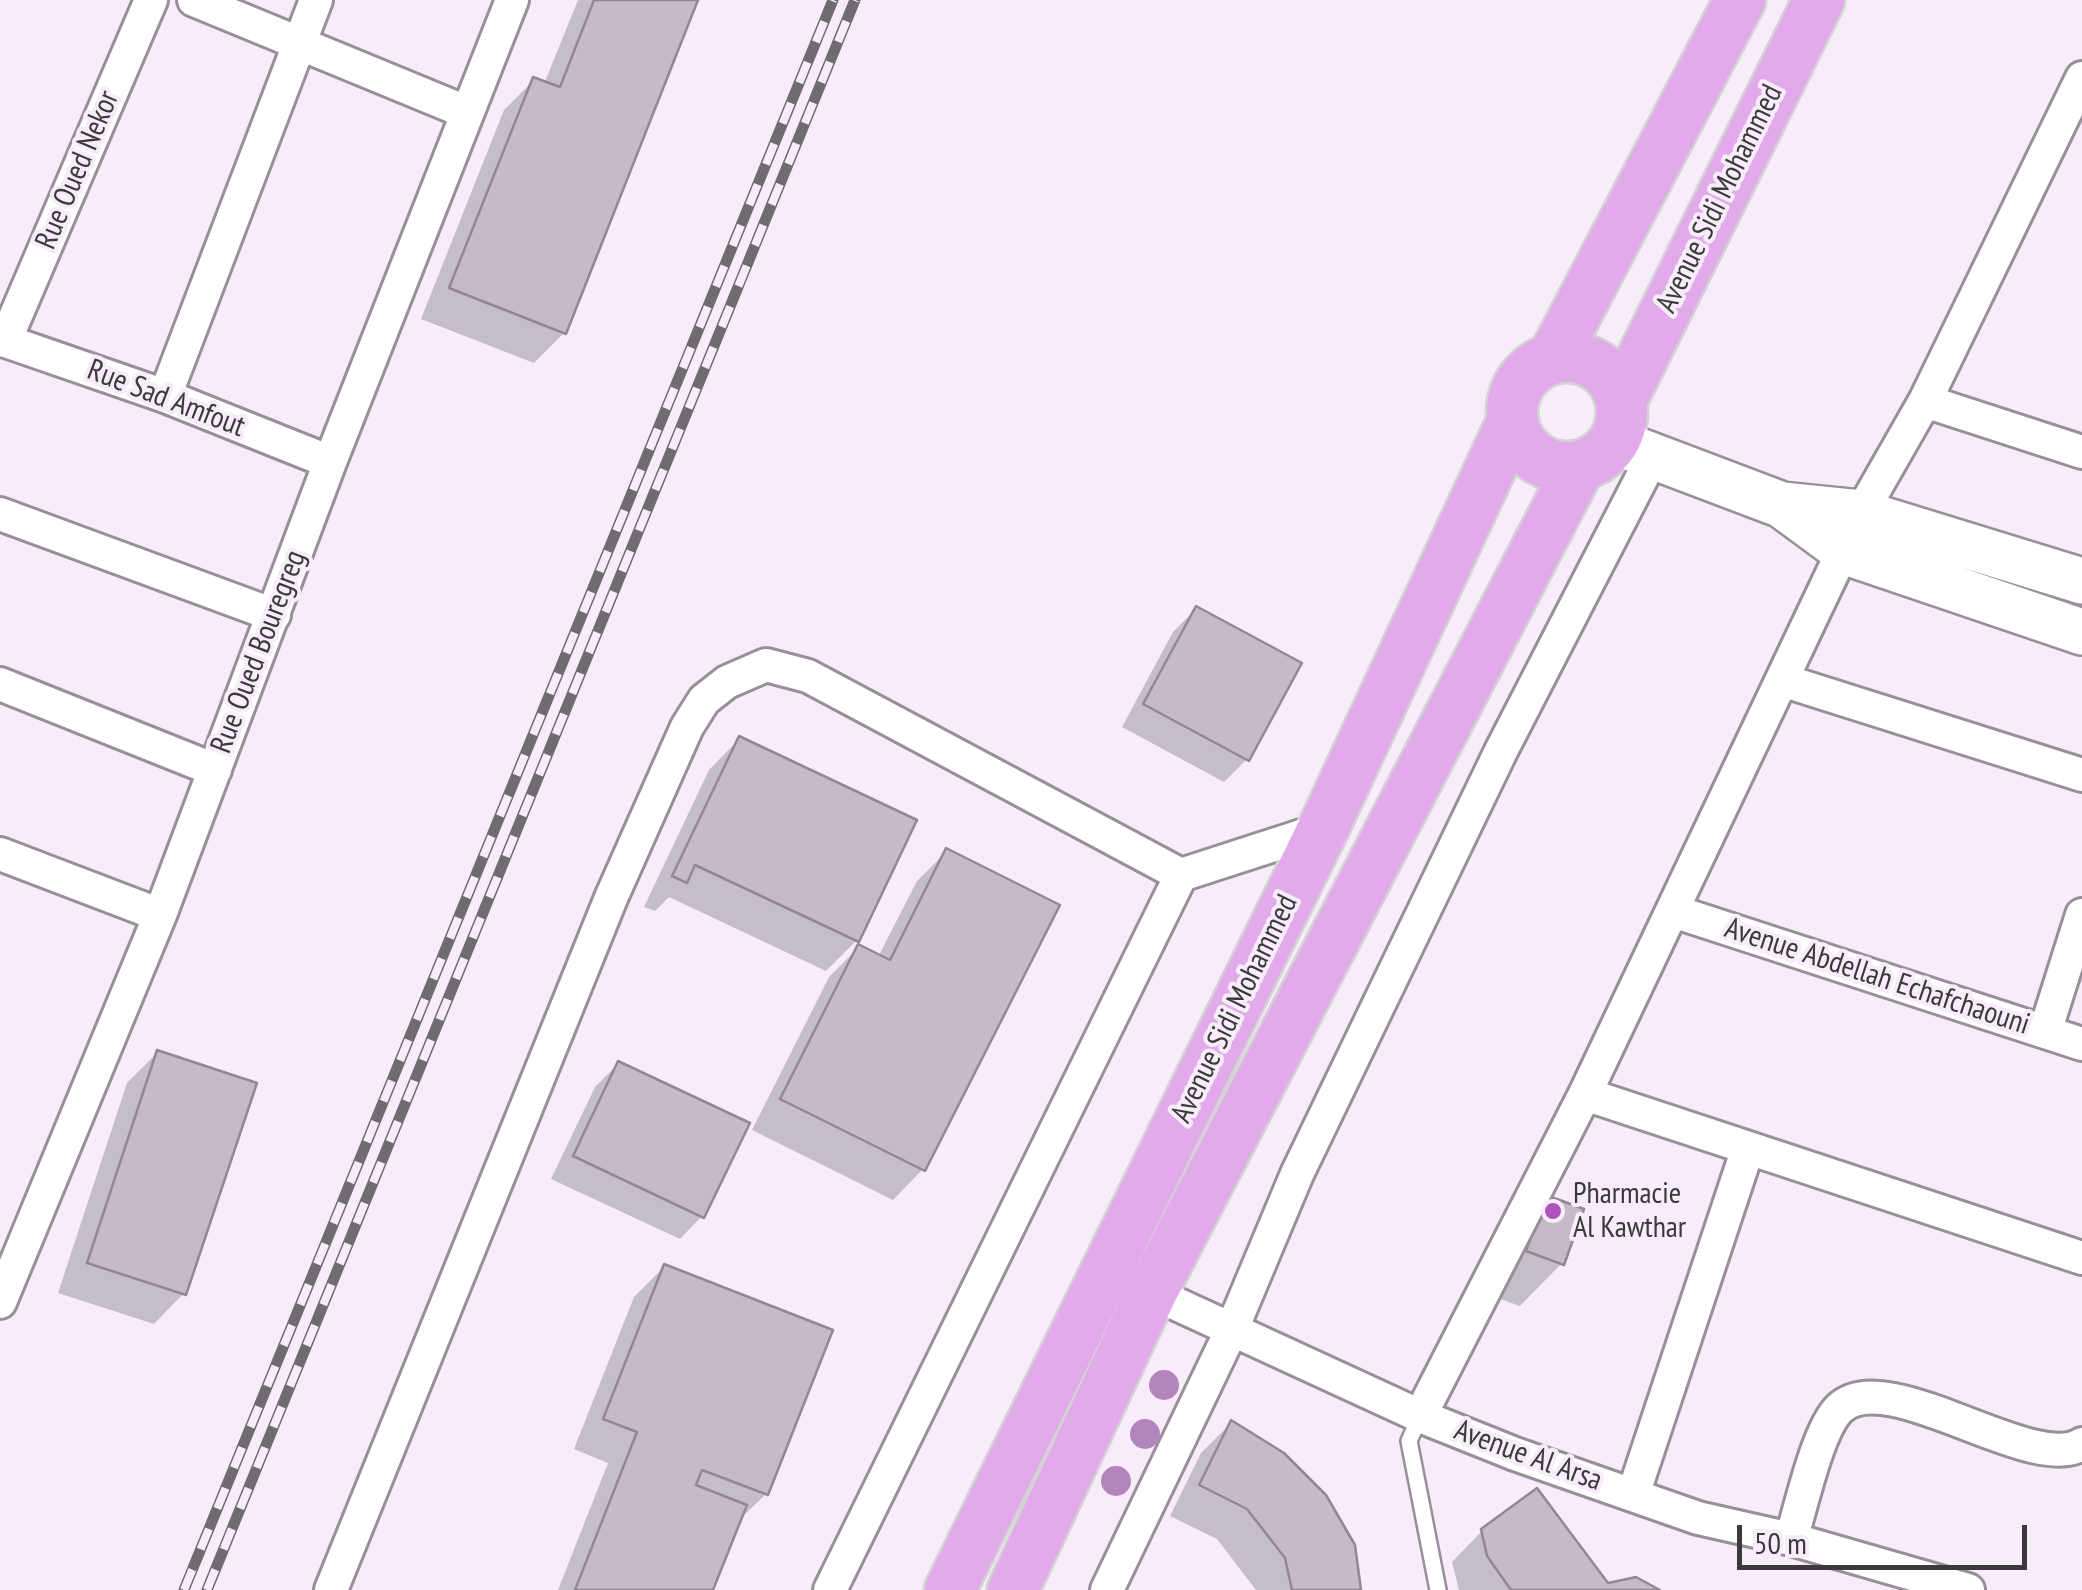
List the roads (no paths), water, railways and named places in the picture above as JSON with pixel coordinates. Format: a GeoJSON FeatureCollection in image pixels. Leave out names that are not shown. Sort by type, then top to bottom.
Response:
{"type":"FeatureCollection","features":[{"type":"Feature","properties":{"kind":"main road"},"geometry":{"type":"LineString","coordinates":[[1554,356],[1583,358],[1608,373],[1617,441],[1550,466],[1525,450],[1512,424],[1512,396],[1528,371],[1554,356],[1740,0]]}},
{"type":"Feature","properties":{"kind":"main road","name":"Avenue Sidi Mohammed"},"geometry":{"type":"LineString","coordinates":[[1013,1590],[1151,1292],[1617,441],[1819,0]]}},
{"type":"Feature","properties":{"kind":"main road","name":"Avenue Sidi Mohammed"},"geometry":{"type":"LineString","coordinates":[[950,1590],[1323,829],[1512,424]]}},
{"type":"Feature","properties":{"kind":"street","name":"Rue Oued Nekor"},"geometry":{"type":"LineString","coordinates":[[2,340],[151,0]]}},
{"type":"Feature","properties":{"kind":"street"},"geometry":{"type":"LineString","coordinates":[[194,0],[466,112]]}},
{"type":"Feature","properties":{"kind":"street"},"geometry":{"type":"LineString","coordinates":[[164,396],[316,0]]}},
{"type":"Feature","properties":{"kind":"street","name":"Rue Oued Bouregreg"},"geometry":{"type":"LineString","coordinates":[[0,1302],[160,915],[330,462],[512,0]]}},
{"type":"Feature","properties":{"kind":"street"},"geometry":{"type":"LineString","coordinates":[[1420,1416],[1586,1094],[1854,532],[1925,400],[2082,78]]}},
{"type":"Feature","properties":{"kind":"street","name":"Rue Sad Amfout"},"geometry":{"type":"LineString","coordinates":[[2,340],[164,396],[330,462]]}},
{"type":"Feature","properties":{"kind":"street"},"geometry":{"type":"LineString","coordinates":[[1925,400],[2082,452]]}},
{"type":"Feature","properties":{"kind":"street"},"geometry":{"type":"LineString","coordinates":[[1108,1590],[1232,1329],[1297,1174],[1484,786],[1617,441],[1854,532],[2082,632]]}},
{"type":"Feature","properties":{"kind":"street"},"geometry":{"type":"LineString","coordinates":[[0,514],[274,615]]}},
{"type":"Feature","properties":{"kind":"street"},"geometry":{"type":"LineString","coordinates":[[1854,532],[2082,581]]}},
{"type":"Feature","properties":{"kind":"street"},"geometry":{"type":"LineString","coordinates":[[331,1590],[611,898],[670,761],[704,700],[727,682],[766,665],[808,676],[1181,875]]}},
{"type":"Feature","properties":{"kind":"street"},"geometry":{"type":"LineString","coordinates":[[1785,682],[2082,774]]}},
{"type":"Feature","properties":{"kind":"street"},"geometry":{"type":"LineString","coordinates":[[0,684],[215,770]]}},
{"type":"Feature","properties":{"kind":"street"},"geometry":{"type":"LineString","coordinates":[[830,1590],[1181,875],[1323,829]]}},
{"type":"Feature","properties":{"kind":"street"},"geometry":{"type":"LineString","coordinates":[[0,854],[160,915]]}},
{"type":"Feature","properties":{"kind":"street","name":"Avenue Abdellah Echafchaouni"},"geometry":{"type":"LineString","coordinates":[[1672,911],[2082,1044]]}},
{"type":"Feature","properties":{"kind":"street"},"geometry":{"type":"LineString","coordinates":[[2045,1032],[2082,914]]}},
{"type":"Feature","properties":{"kind":"street"},"geometry":{"type":"LineString","coordinates":[[1586,1094],[2082,1258]]}},
{"type":"Feature","properties":{"kind":"street"},"geometry":{"type":"LineString","coordinates":[[1633,1495],[1748,1148]]}},
{"type":"Feature","properties":{"kind":"street","name":"Avenue Al Arsa"},"geometry":{"type":"LineString","coordinates":[[1106,1271],[1420,1416],[1633,1495],[1698,1518],[1791,1539],[1968,1590]]}},
{"type":"Feature","properties":{"kind":"street"},"geometry":{"type":"LineString","coordinates":[[1791,1539],[1824,1439],[1836,1412],[1845,1404],[1862,1399],[1905,1403],[2051,1451],[2082,1444]]}},
{"type":"Feature","properties":{"kind":"lane"},"geometry":{"type":"LineString","coordinates":[[1420,1416],[1409,1441],[1438,1590]]}},
{"type":"Feature","properties":{"kind":"railway"},"geometry":{"type":"LineString","coordinates":[[184,1590],[833,0]]}},
{"type":"Feature","properties":{"kind":"railway"},"geometry":{"type":"LineString","coordinates":[[207,1590],[855,0]]}},
{"type":"Feature","properties":{"kind":"place","name":"Pharmacie Al Kawthar"},"geometry":{"type":"Point","coordinates":[1553,1211]}}]}
